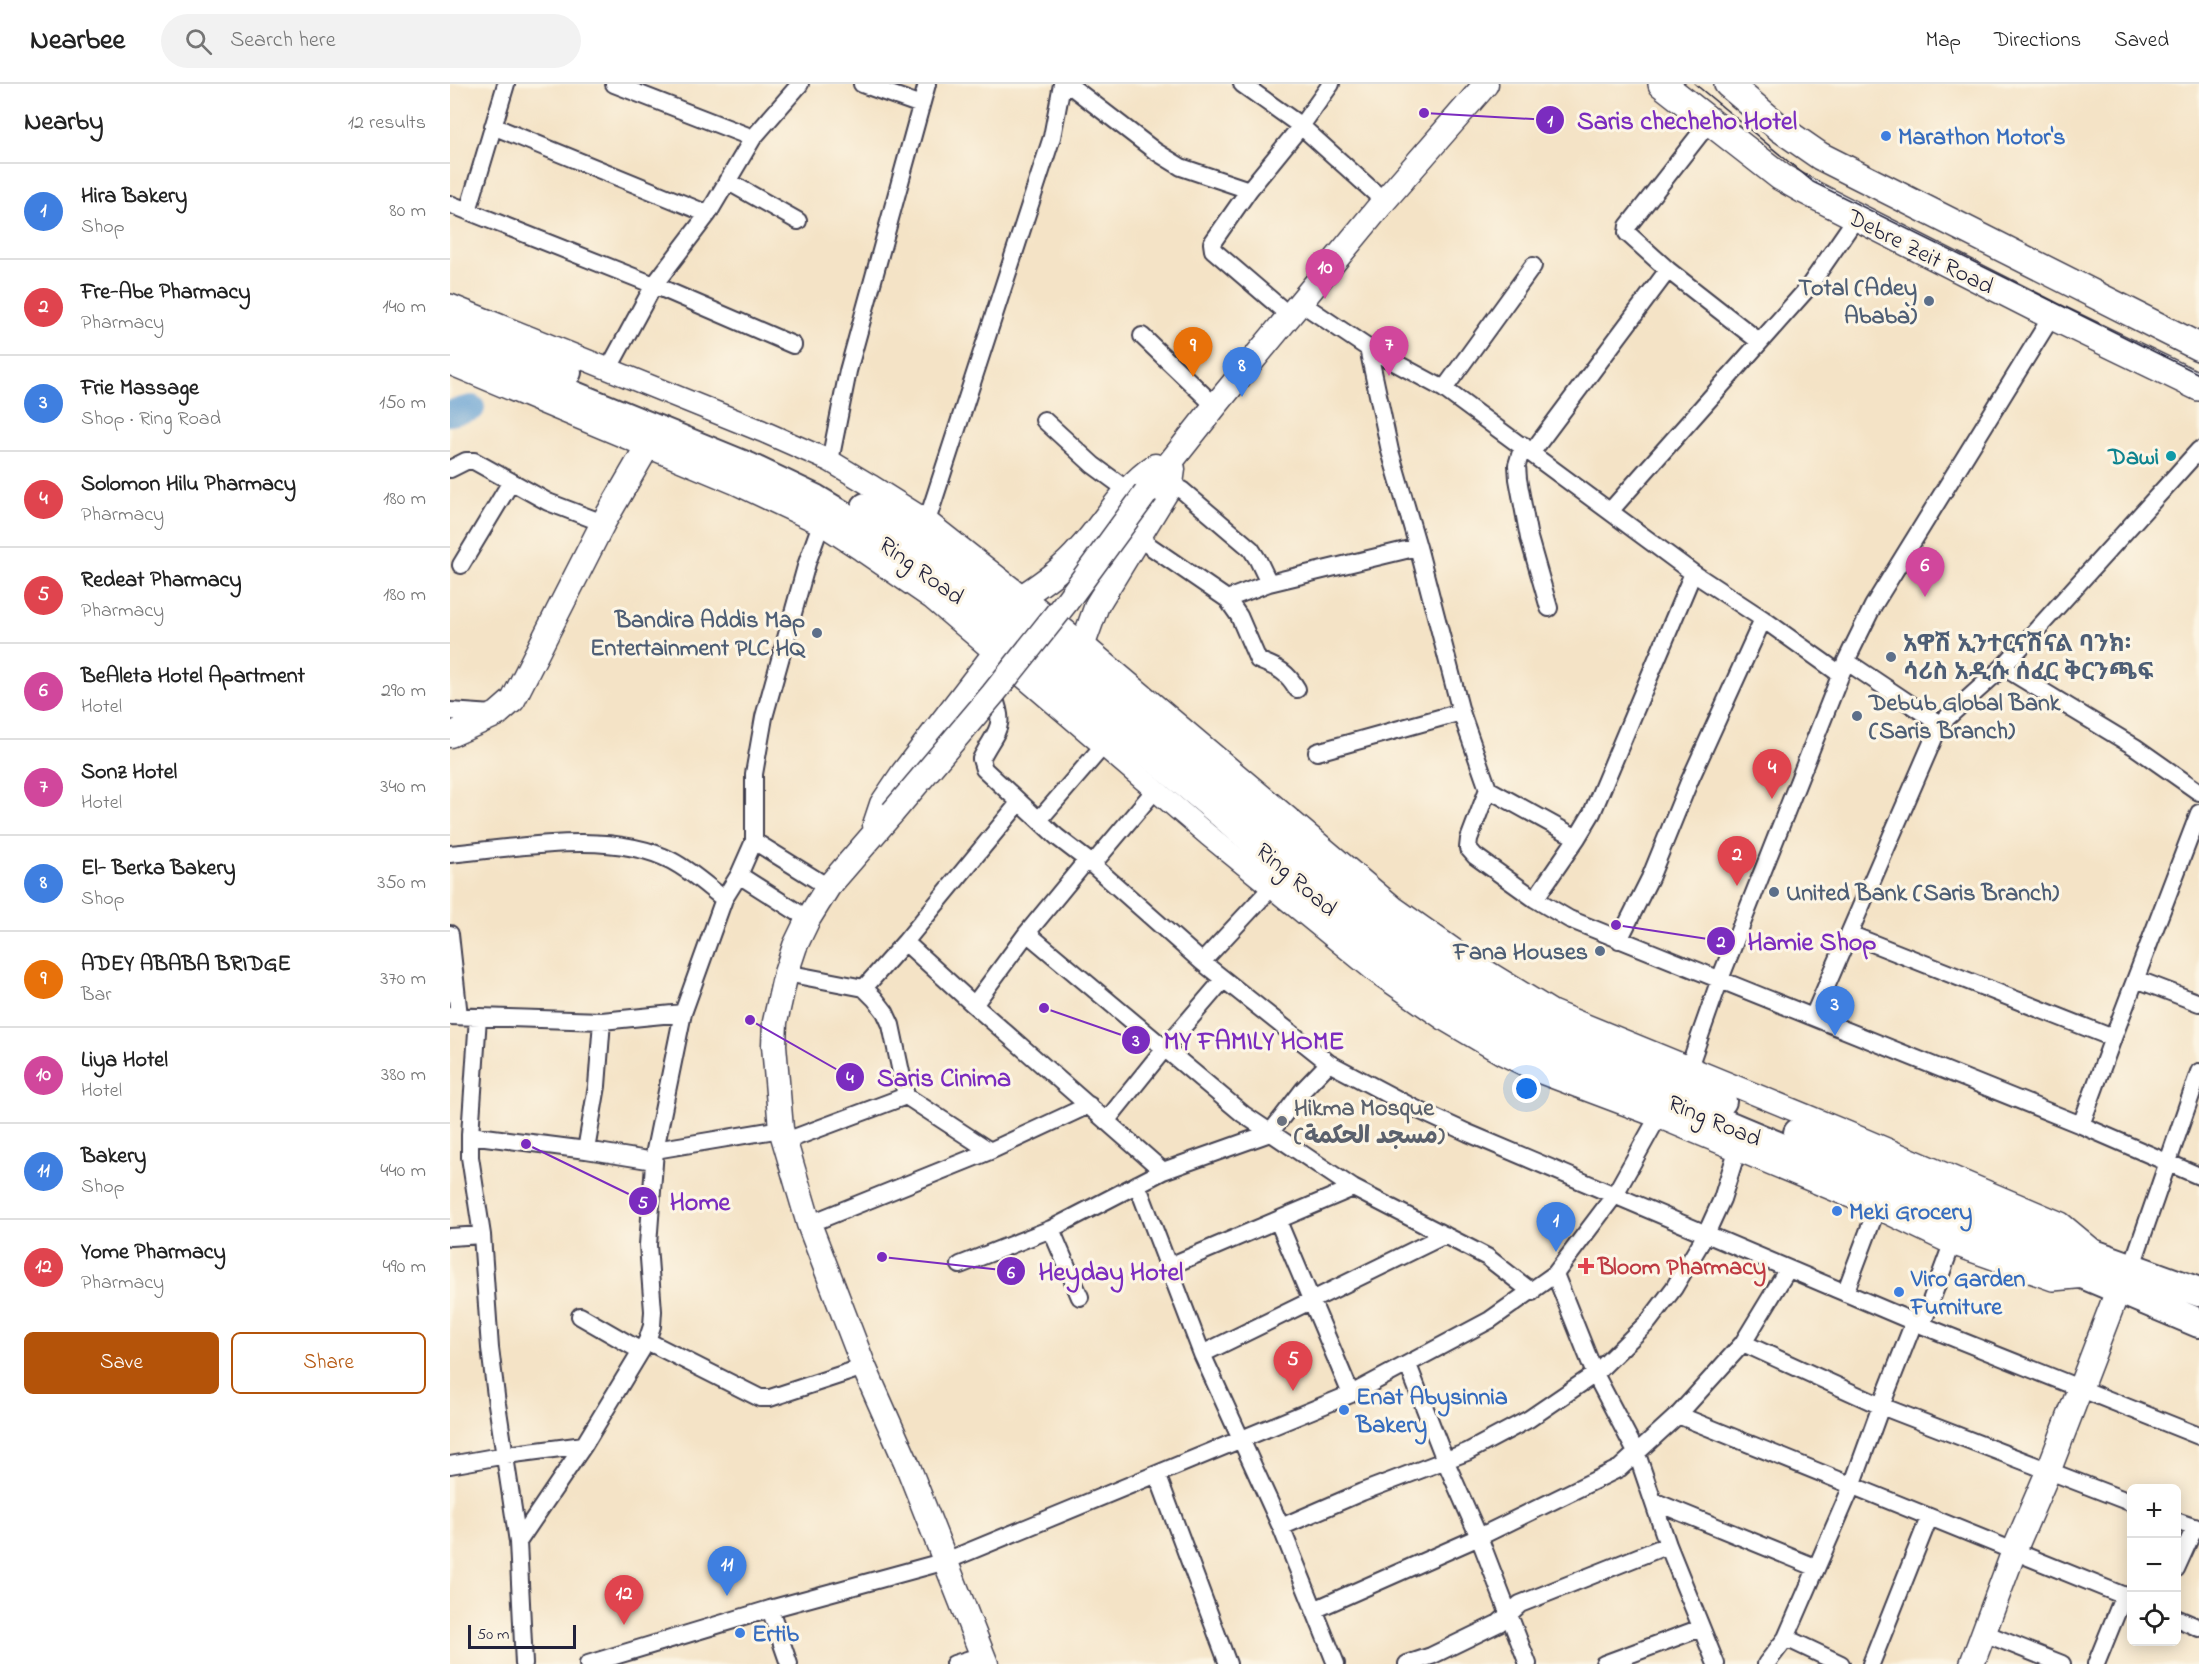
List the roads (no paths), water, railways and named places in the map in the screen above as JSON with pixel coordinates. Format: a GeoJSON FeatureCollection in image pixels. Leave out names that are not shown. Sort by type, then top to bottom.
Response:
{"type":"FeatureCollection","features":[{"type":"Feature","properties":{"kind":"highway","name":"Ring Road"},"geometry":{"type":"LineString","coordinates":[[450,323],[675,416],[815,478],[908,532],[993,595],[1355,897],[1437,960],[1491,997],[1564,1034],[2055,1240],[2092,1265]]}},
{"type":"Feature","properties":{"kind":"highway","name":"Ring Road"},"geometry":{"type":"LineString","coordinates":[[450,345],[748,467],[815,499],[882,539],[942,582],[1209,803],[1341,917],[1422,979],[1470,1011],[1553,1054],[2125,1278],[2199,1323]]}},
{"type":"Feature","properties":{"kind":"highway","name":"Ring Road"},"geometry":{"type":"LineString","coordinates":[[2125,1278],[2199,1292]]}},
{"type":"Feature","properties":{"kind":"main road"},"geometry":{"type":"LineString","coordinates":[[1023,596],[1066,564],[1175,455],[1384,201],[1486,84]]}},
{"type":"Feature","properties":{"kind":"main road","name":"Debre Zeit Road"},"geometry":{"type":"LineString","coordinates":[[1662,84],[1781,177],[1856,218],[2199,387]]}},
{"type":"Feature","properties":{"kind":"main road","name":"Debre Zeit Road"},"geometry":{"type":"LineString","coordinates":[[1728,84],[1781,129],[1820,156],[2199,347]]}},
{"type":"Feature","properties":{"kind":"main road"},"geometry":{"type":"LineString","coordinates":[[450,735],[497,714],[513,700],[603,523],[647,447]]}},
{"type":"Feature","properties":{"kind":"main road"},"geometry":{"type":"LineString","coordinates":[[1083,644],[1097,605],[1171,484],[1175,455]]}},
{"type":"Feature","properties":{"kind":"main road"},"geometry":{"type":"LineString","coordinates":[[984,1659],[946,1561],[864,1367],[809,1224],[782,1136],[774,1045],[775,1022],[786,973],[795,946],[808,919],[828,888],[993,694],[1067,602],[1137,491]]}},
{"type":"Feature","properties":{"kind":"main road"},"geometry":{"type":"LineString","coordinates":[[870,839],[882,804],[892,789],[995,652]]}},
{"type":"Feature","properties":{"kind":"main road"},"geometry":{"type":"LineString","coordinates":[[1972,1664],[2014,1551],[2125,1278]]}},
{"type":"Feature","properties":{"kind":"street"},"geometry":{"type":"LineString","coordinates":[[468,211],[506,84]]}},
{"type":"Feature","properties":{"kind":"street"},"geometry":{"type":"LineString","coordinates":[[614,84],[753,138]]}},
{"type":"Feature","properties":{"kind":"street"},"geometry":{"type":"LineString","coordinates":[[862,84],[921,105]]}},
{"type":"Feature","properties":{"kind":"street"},"geometry":{"type":"LineString","coordinates":[[830,461],[848,371],[927,84]]}},
{"type":"Feature","properties":{"kind":"street"},"geometry":{"type":"LineString","coordinates":[[927,521],[1052,137],[1062,84]]}},
{"type":"Feature","properties":{"kind":"street"},"geometry":{"type":"LineString","coordinates":[[1068,84],[1155,151],[1181,167],[1249,190]]}},
{"type":"Feature","properties":{"kind":"street"},"geometry":{"type":"LineString","coordinates":[[1242,84],[1300,126],[1384,201]]}},
{"type":"Feature","properties":{"kind":"street"},"geometry":{"type":"LineString","coordinates":[[1331,84],[1249,190],[1212,243],[1213,250],[1296,310],[1444,389],[1611,510],[1693,573],[1762,618],[1940,724]]}},
{"type":"Feature","properties":{"kind":"street"},"geometry":{"type":"LineString","coordinates":[[609,368],[654,285],[708,214],[753,138],[794,86]]}},
{"type":"Feature","properties":{"kind":"street"},"geometry":{"type":"LineString","coordinates":[[1710,121],[1628,226],[1627,232],[1668,270],[1760,342]]}},
{"type":"Feature","properties":{"kind":"street"},"geometry":{"type":"LineString","coordinates":[[493,126],[708,214]]}},
{"type":"Feature","properties":{"kind":"street"},"geometry":{"type":"LineString","coordinates":[[727,182],[798,221]]}},
{"type":"Feature","properties":{"kind":"street"},"geometry":{"type":"LineString","coordinates":[[450,204],[654,285],[793,345]]}},
{"type":"Feature","properties":{"kind":"street"},"geometry":{"type":"LineString","coordinates":[[1611,510],[1807,289],[1856,218]]}},
{"type":"Feature","properties":{"kind":"street"},"geometry":{"type":"LineString","coordinates":[[1444,389],[1533,266]]}},
{"type":"Feature","properties":{"kind":"street"},"geometry":{"type":"LineString","coordinates":[[1549,608],[1529,538],[1517,465],[1527,449],[1668,270]]}},
{"type":"Feature","properties":{"kind":"street","name":"Ring Road"},"geometry":{"type":"LineString","coordinates":[[450,305],[609,368],[830,461],[927,521],[1083,644],[1351,871],[1430,934],[1482,968],[1552,1011],[2061,1223],[2092,1265],[2053,1280],[1952,1244],[1877,1208],[1658,1117],[1541,1073],[1446,1021],[1377,973],[1271,888],[995,652],[907,580],[821,524],[734,483],[450,364]]}},
{"type":"Feature","properties":{"kind":"street"},"geometry":{"type":"LineString","coordinates":[[1689,1067],[1720,980],[1843,667],[1873,606],[2052,316]]}},
{"type":"Feature","properties":{"kind":"street"},"geometry":{"type":"LineString","coordinates":[[1142,336],[1215,406]]}},
{"type":"Feature","properties":{"kind":"street"},"geometry":{"type":"LineString","coordinates":[[1368,348],[1390,451],[1418,547],[1461,712],[1488,789],[1468,839],[1468,848],[1475,856],[1535,899],[1569,919],[2081,1125],[2199,1176]]}},
{"type":"Feature","properties":{"kind":"street"},"geometry":{"type":"LineString","coordinates":[[1044,420],[1093,465],[1137,491]]}},
{"type":"Feature","properties":{"kind":"street"},"geometry":{"type":"LineString","coordinates":[[1813,1017],[1940,724],[2003,667],[2199,450]]}},
{"type":"Feature","properties":{"kind":"street"},"geometry":{"type":"LineString","coordinates":[[450,469],[466,461],[474,461],[548,502],[603,523]]}},
{"type":"Feature","properties":{"kind":"street"},"geometry":{"type":"LineString","coordinates":[[461,565],[511,482]]}},
{"type":"Feature","properties":{"kind":"street"},"geometry":{"type":"LineString","coordinates":[[1171,484],[1183,491],[1251,549],[1269,583]]}},
{"type":"Feature","properties":{"kind":"street"},"geometry":{"type":"LineString","coordinates":[[518,1542],[584,1445],[644,1346],[652,1326],[654,1311],[648,1245],[654,1155],[683,1013],[724,899],[739,875],[754,841],[754,774],[764,717],[807,563],[821,524]]}},
{"type":"Feature","properties":{"kind":"street"},"geometry":{"type":"LineString","coordinates":[[1138,538],[1227,599],[1239,616],[1258,660],[1276,666],[1290,677],[1297,689]]}},
{"type":"Feature","properties":{"kind":"street"},"geometry":{"type":"LineString","coordinates":[[1227,599],[1269,583],[1418,547]]}},
{"type":"Feature","properties":{"kind":"street"},"geometry":{"type":"LineString","coordinates":[[1535,899],[1578,838],[1592,813],[1693,573]]}},
{"type":"Feature","properties":{"kind":"street"},"geometry":{"type":"LineString","coordinates":[[1620,940],[1650,878],[1689,782],[1762,618]]}},
{"type":"Feature","properties":{"kind":"street"},"geometry":{"type":"LineString","coordinates":[[2003,667],[2135,747],[2199,792]]}},
{"type":"Feature","properties":{"kind":"street"},"geometry":{"type":"LineString","coordinates":[[993,694],[1000,714],[1001,726],[981,759],[984,769],[1019,803],[1223,980],[1329,1063],[1414,1108],[1614,1196],[1918,1324],[2199,1436]]}},
{"type":"Feature","properties":{"kind":"street"},"geometry":{"type":"LineString","coordinates":[[450,711],[497,714]]}},
{"type":"Feature","properties":{"kind":"street"},"geometry":{"type":"LineString","coordinates":[[1317,752],[1461,712]]}},
{"type":"Feature","properties":{"kind":"street"},"geometry":{"type":"LineString","coordinates":[[1039,820],[1103,746]]}},
{"type":"Feature","properties":{"kind":"street"},"geometry":{"type":"LineString","coordinates":[[1488,789],[1578,838]]}},
{"type":"Feature","properties":{"kind":"street"},"geometry":{"type":"LineString","coordinates":[[974,1005],[1026,933],[1155,790]]}},
{"type":"Feature","properties":{"kind":"street"},"geometry":{"type":"LineString","coordinates":[[864,988],[905,942],[1019,803]]}},
{"type":"Feature","properties":{"kind":"street"},"geometry":{"type":"LineString","coordinates":[[2081,1125],[2199,813]]}},
{"type":"Feature","properties":{"kind":"street"},"geometry":{"type":"LineString","coordinates":[[754,841],[828,888]]}},
{"type":"Feature","properties":{"kind":"street"},"geometry":{"type":"LineString","coordinates":[[450,854],[559,843],[596,844],[644,850],[670,860],[724,899]]}},
{"type":"Feature","properties":{"kind":"street"},"geometry":{"type":"LineString","coordinates":[[739,875],[808,919]]}},
{"type":"Feature","properties":{"kind":"street"},"geometry":{"type":"LineString","coordinates":[[1202,962],[1271,888]]}},
{"type":"Feature","properties":{"kind":"street"},"geometry":{"type":"LineString","coordinates":[[1026,933],[1243,1114],[1353,1188],[1487,1257],[1532,1292]]}},
{"type":"Feature","properties":{"kind":"street"},"geometry":{"type":"LineString","coordinates":[[450,934],[454,1016],[603,1021],[683,1013]]}},
{"type":"Feature","properties":{"kind":"street"},"geometry":{"type":"LineString","coordinates":[[1849,934],[2113,1038]]}},
{"type":"Feature","properties":{"kind":"street"},"geometry":{"type":"LineString","coordinates":[[905,942],[1163,1171]]}},
{"type":"Feature","properties":{"kind":"street"},"geometry":{"type":"LineString","coordinates":[[786,973],[864,988],[885,1012],[891,1025],[906,1096],[990,1151]]}},
{"type":"Feature","properties":{"kind":"street"},"geometry":{"type":"LineString","coordinates":[[2136,979],[2199,1003]]}},
{"type":"Feature","properties":{"kind":"street"},"geometry":{"type":"LineString","coordinates":[[1107,1120],[1223,980]]}},
{"type":"Feature","properties":{"kind":"street"},"geometry":{"type":"LineString","coordinates":[[478,1017],[470,1157],[482,1235],[490,1348],[518,1542],[524,1664]]}},
{"type":"Feature","properties":{"kind":"street"},"geometry":{"type":"LineString","coordinates":[[586,1150],[597,1086],[603,1021]]}},
{"type":"Feature","properties":{"kind":"street"},"geometry":{"type":"LineString","coordinates":[[960,1265],[1051,1229],[1163,1171],[1270,1133],[1303,1090],[1329,1063]]}},
{"type":"Feature","properties":{"kind":"street"},"geometry":{"type":"LineString","coordinates":[[2125,1278],[2168,1164],[2199,1072]]}},
{"type":"Feature","properties":{"kind":"street"},"geometry":{"type":"LineString","coordinates":[[470,1135],[586,1150],[654,1155],[782,1136],[906,1096]]}},
{"type":"Feature","properties":{"kind":"street"},"geometry":{"type":"LineString","coordinates":[[809,1224],[990,1151],[1089,1105]]}},
{"type":"Feature","properties":{"kind":"street"},"geometry":{"type":"LineString","coordinates":[[598,1663],[770,1609],[946,1561],[1351,1394],[1408,1365],[1490,1320],[1555,1274],[1614,1196],[1658,1117]]}},
{"type":"Feature","properties":{"kind":"street"},"geometry":{"type":"LineString","coordinates":[[1281,1527],[1362,1492],[1467,1452],[1529,1419],[1595,1374],[1649,1321],[1674,1288],[1706,1234],[1722,1199],[1737,1150]]}},
{"type":"Feature","properties":{"kind":"street"},"geometry":{"type":"LineString","coordinates":[[1137,1184],[1202,1354],[1281,1527],[1336,1664]]}},
{"type":"Feature","properties":{"kind":"street"},"geometry":{"type":"LineString","coordinates":[[1167,1267],[1353,1188]]}},
{"type":"Feature","properties":{"kind":"street"},"geometry":{"type":"LineString","coordinates":[[1845,1293],[1877,1208]]}},
{"type":"Feature","properties":{"kind":"street"},"geometry":{"type":"LineString","coordinates":[[1278,1221],[1351,1394]]}},
{"type":"Feature","properties":{"kind":"street"},"geometry":{"type":"LineString","coordinates":[[1051,1229],[1080,1297]]}},
{"type":"Feature","properties":{"kind":"street"},"geometry":{"type":"LineString","coordinates":[[450,1238],[482,1235]]}},
{"type":"Feature","properties":{"kind":"street"},"geometry":{"type":"LineString","coordinates":[[1202,1354],[1445,1235]]}},
{"type":"Feature","properties":{"kind":"street"},"geometry":{"type":"LineString","coordinates":[[1766,1664],[1786,1638],[1852,1486],[1881,1406],[1952,1244]]}},
{"type":"Feature","properties":{"kind":"street"},"geometry":{"type":"LineString","coordinates":[[1314,1610],[1479,1537],[1620,1468],[1678,1415],[1743,1343],[1788,1269]]}},
{"type":"Feature","properties":{"kind":"street"},"geometry":{"type":"LineString","coordinates":[[1555,1274],[1595,1374],[1637,1454],[1668,1545],[1716,1664]]}},
{"type":"Feature","properties":{"kind":"street"},"geometry":{"type":"LineString","coordinates":[[580,1316],[760,1398],[770,1398],[864,1367]]}},
{"type":"Feature","properties":{"kind":"street"},"geometry":{"type":"LineString","coordinates":[[1743,1343],[1881,1406],[2127,1501]]}},
{"type":"Feature","properties":{"kind":"street"},"geometry":{"type":"LineString","coordinates":[[1408,1365],[1445,1460],[1479,1537],[1528,1664]]}},
{"type":"Feature","properties":{"kind":"street"},"geometry":{"type":"LineString","coordinates":[[1678,1415],[2127,1597]]}},
{"type":"Feature","properties":{"kind":"street"},"geometry":{"type":"LineString","coordinates":[[450,1465],[584,1445]]}},
{"type":"Feature","properties":{"kind":"street"},"geometry":{"type":"LineString","coordinates":[[1157,1474],[1228,1664]]}},
{"type":"Feature","properties":{"kind":"street"},"geometry":{"type":"LineString","coordinates":[[1653,1501],[1815,1568]]}},
{"type":"Feature","properties":{"kind":"street"},"geometry":{"type":"LineString","coordinates":[[1871,1664],[1929,1518]]}},
{"type":"Feature","properties":{"kind":"street"},"geometry":{"type":"LineString","coordinates":[[2181,1523],[2197,1528],[2181,1559]]}},
{"type":"Feature","properties":{"kind":"street"},"geometry":{"type":"LineString","coordinates":[[1407,1664],[1432,1660],[1499,1623],[1520,1604],[1668,1545]]}},
{"type":"Feature","properties":{"kind":"street"},"geometry":{"type":"LineString","coordinates":[[2096,1664],[2127,1599]]}},
{"type":"Feature","properties":{"kind":"street"},"geometry":{"type":"LineString","coordinates":[[770,1609],[789,1664]]}},
{"type":"Feature","properties":{"kind":"street"},"geometry":{"type":"LineString","coordinates":[[2181,1620],[2199,1628]]}},
{"type":"Feature","properties":{"kind":"street"},"geometry":{"type":"LineString","coordinates":[[1604,1664],[1701,1628]]}},
{"type":"Feature","properties":{"kind":"street"},"geometry":{"type":"LineString","coordinates":[[1984,1633],[2062,1664]]}},
{"type":"Feature","properties":{"kind":"street"},"geometry":{"type":"LineString","coordinates":[[1786,1638],[1841,1664]]}},
{"type":"Feature","properties":{"kind":"street"},"geometry":{"type":"LineString","coordinates":[[954,1664],[984,1659]]}},
{"type":"Feature","properties":{"kind":"waterway"},"geometry":{"type":"LineString","coordinates":[[450,413],[472,408]]}},
{"type":"Feature","properties":{"kind":"tram line"},"geometry":{"type":"LineString","coordinates":[[1695,84],[1813,182],[2199,374]]}},
{"type":"Feature","properties":{"kind":"place","name":"Saris checheho Hotel"},"geometry":{"type":"Point","coordinates":[1424,113]}},
{"type":"Feature","properties":{"kind":"place","name":"Marathon Motor's"},"geometry":{"type":"Point","coordinates":[1886,136]}},
{"type":"Feature","properties":{"kind":"place","name":"Liya Hotel"},"geometry":{"type":"Point","coordinates":[1325,299]}},
{"type":"Feature","properties":{"kind":"place","name":"Total (Adey Ababa)"},"geometry":{"type":"Point","coordinates":[1929,301]}},
{"type":"Feature","properties":{"kind":"place","name":"Sonz Hotel"},"geometry":{"type":"Point","coordinates":[1389,376]}},
{"type":"Feature","properties":{"kind":"place","name":"ADEY ABABA BRIDGE"},"geometry":{"type":"Point","coordinates":[1193,377]}},
{"type":"Feature","properties":{"kind":"place","name":"El- Berka Bakery"},"geometry":{"type":"Point","coordinates":[1242,397]}},
{"type":"Feature","properties":{"kind":"place","name":"Dawi"},"geometry":{"type":"Point","coordinates":[2171,456]}},
{"type":"Feature","properties":{"kind":"place","name":"BeAleta Hotel Apartment"},"geometry":{"type":"Point","coordinates":[1925,597]}},
{"type":"Feature","properties":{"kind":"place","name":"Bandira Addis Map Entertainment PLC HQ"},"geometry":{"type":"Point","coordinates":[817,633]}},
{"type":"Feature","properties":{"kind":"place","name":"አዋሽ ኢንተርናሽናል ባንክ፡ ሳሪስ አዲሱ ሰፈር ቅርንጫፍ"},"geometry":{"type":"Point","coordinates":[1891,657]}},
{"type":"Feature","properties":{"kind":"place","name":"Debub Global Bank (Saris Branch)"},"geometry":{"type":"Point","coordinates":[1857,716]}},
{"type":"Feature","properties":{"kind":"place","name":"Solomon Hilu Pharmacy"},"geometry":{"type":"Point","coordinates":[1772,799]}},
{"type":"Feature","properties":{"kind":"place","name":"Fre-Abe Pharmacy"},"geometry":{"type":"Point","coordinates":[1737,886]}},
{"type":"Feature","properties":{"kind":"place","name":"United Bank (Saris Branch)"},"geometry":{"type":"Point","coordinates":[1774,892]}},
{"type":"Feature","properties":{"kind":"place","name":"Hamie Shop"},"geometry":{"type":"Point","coordinates":[1616,925]}},
{"type":"Feature","properties":{"kind":"place","name":"Fana Houses"},"geometry":{"type":"Point","coordinates":[1600,951]}},
{"type":"Feature","properties":{"kind":"place","name":"MY FAMILY HOME"},"geometry":{"type":"Point","coordinates":[1044,1008]}},
{"type":"Feature","properties":{"kind":"place","name":"Saris Cinima"},"geometry":{"type":"Point","coordinates":[750,1020]}},
{"type":"Feature","properties":{"kind":"place","name":"Frie Massage"},"geometry":{"type":"Point","coordinates":[1835,1036]}},
{"type":"Feature","properties":{"kind":"place","name":"Hikma Mosque (مسجد الحكمة)"},"geometry":{"type":"Point","coordinates":[1282,1121]}},
{"type":"Feature","properties":{"kind":"place","name":"Home"},"geometry":{"type":"Point","coordinates":[526,1144]}},
{"type":"Feature","properties":{"kind":"place","name":"Meki Grocery"},"geometry":{"type":"Point","coordinates":[1837,1211]}},
{"type":"Feature","properties":{"kind":"place","name":"Hira Bakery"},"geometry":{"type":"Point","coordinates":[1556,1252]}},
{"type":"Feature","properties":{"kind":"place","name":"Heyday Hotel"},"geometry":{"type":"Point","coordinates":[882,1257]}},
{"type":"Feature","properties":{"kind":"place","name":"Bloom Pharmacy"},"geometry":{"type":"Point","coordinates":[1586,1266]}},
{"type":"Feature","properties":{"kind":"place","name":"Viro Garden Furniture"},"geometry":{"type":"Point","coordinates":[1899,1292]}},
{"type":"Feature","properties":{"kind":"place","name":"Redeat Pharmacy"},"geometry":{"type":"Point","coordinates":[1293,1391]}},
{"type":"Feature","properties":{"kind":"place","name":"Enat Abysinnia Bakery"},"geometry":{"type":"Point","coordinates":[1344,1410]}},
{"type":"Feature","properties":{"kind":"place","name":"Bakery"},"geometry":{"type":"Point","coordinates":[727,1596]}},
{"type":"Feature","properties":{"kind":"place","name":"Yome Pharmacy"},"geometry":{"type":"Point","coordinates":[624,1625]}},
{"type":"Feature","properties":{"kind":"place","name":"Ertib"},"geometry":{"type":"Point","coordinates":[740,1633]}}]}
